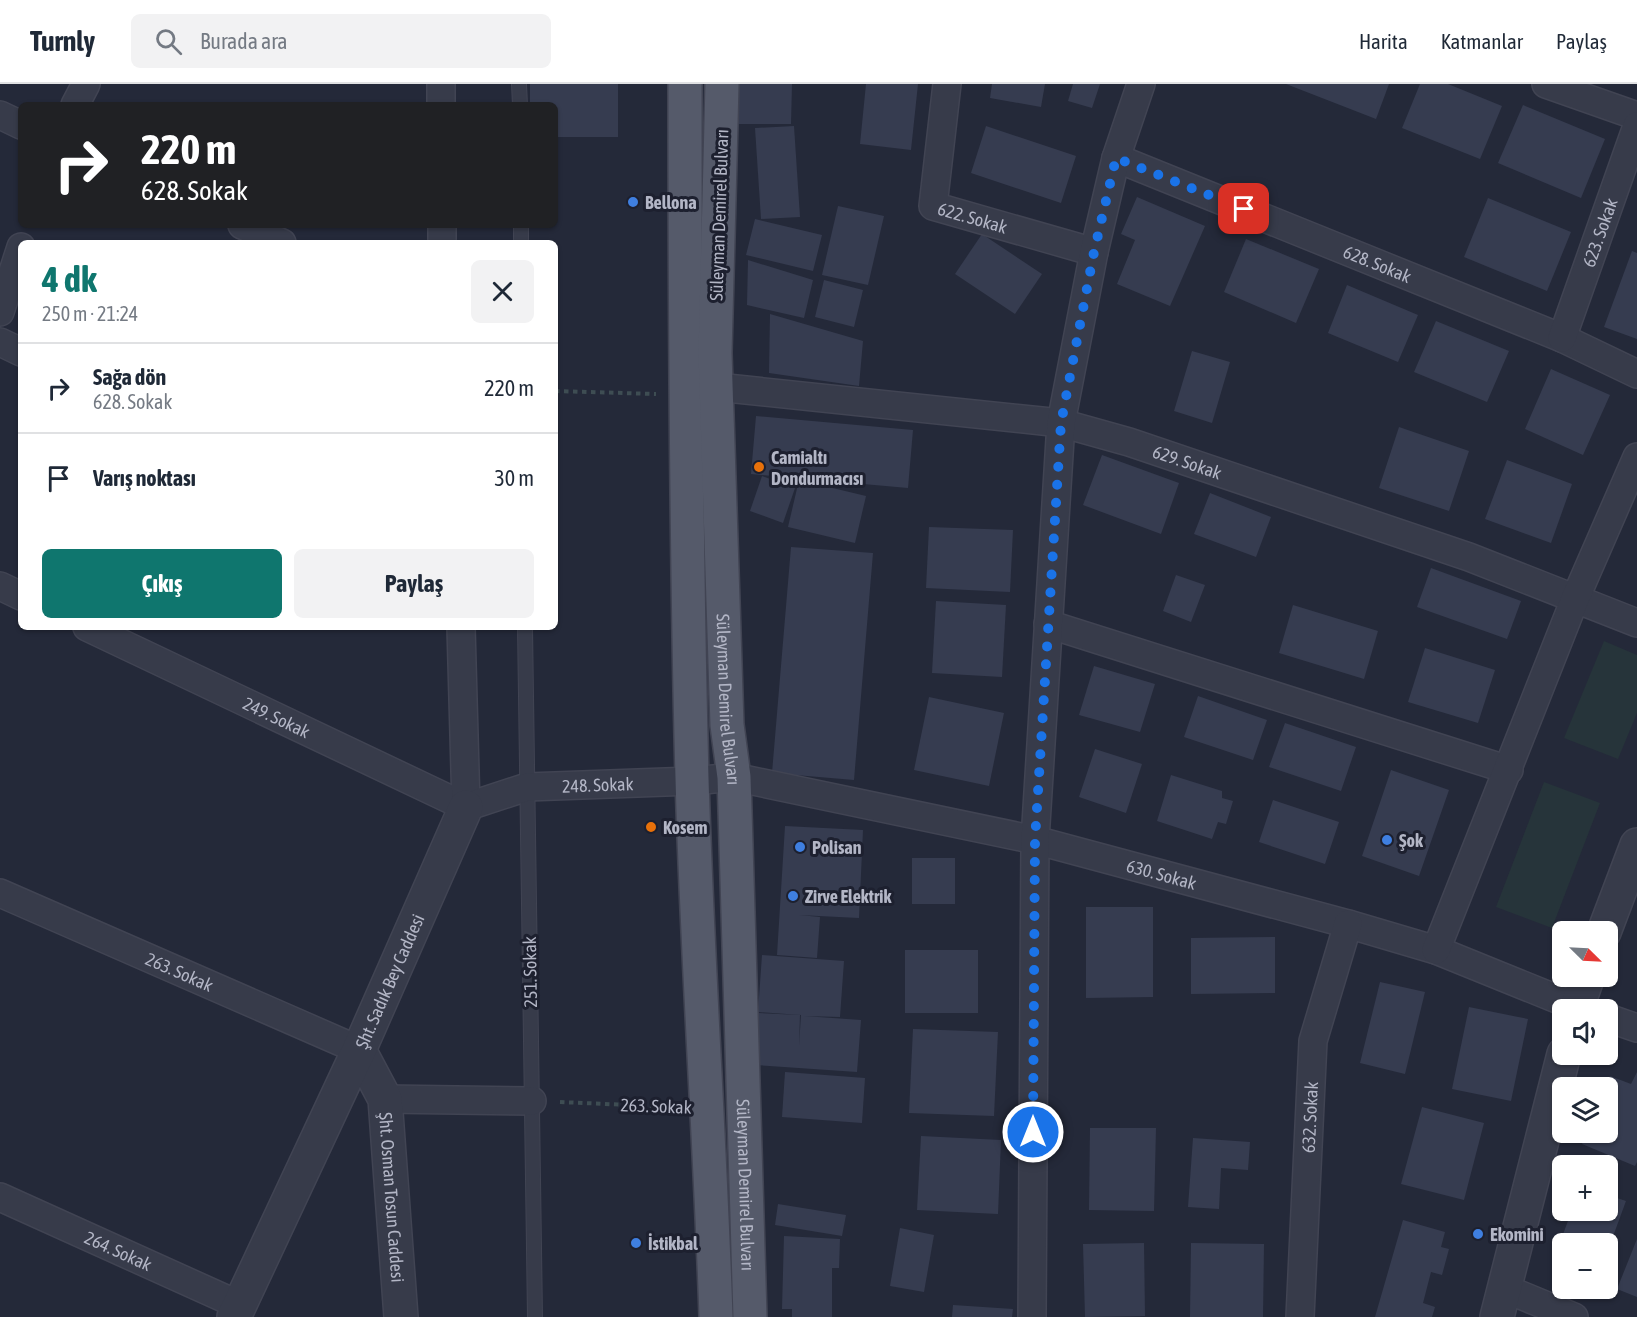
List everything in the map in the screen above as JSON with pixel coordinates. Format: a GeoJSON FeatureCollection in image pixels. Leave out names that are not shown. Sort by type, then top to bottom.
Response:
{"type":"FeatureCollection","features":[{"type":"Feature","properties":{"kind":"main road","name":"Süleyman Demirel Bulvarı"},"geometry":{"type":"LineString","coordinates":[[685,84],[685,395],[693,781],[709,1108],[716,1317]]}},
{"type":"Feature","properties":{"kind":"main road","name":"Süleyman Demirel Bulvarı"},"geometry":{"type":"LineString","coordinates":[[722,84],[715,353],[727,725],[734,777],[750,1317]]}},
{"type":"Feature","properties":{"kind":"street"},"geometry":{"type":"LineString","coordinates":[[77,102],[86,84]]}},
{"type":"Feature","properties":{"kind":"street"},"geometry":{"type":"LineString","coordinates":[[441,84],[441,102]]}},
{"type":"Feature","properties":{"kind":"street","name":"622. Sokak"},"geometry":{"type":"LineString","coordinates":[[947,84],[933,206],[1094,252]]}},
{"type":"Feature","properties":{"kind":"street"},"geometry":{"type":"LineString","coordinates":[[1032,1317],[1035,840],[1061,423],[1094,252],[1116,158],[1141,84]]}},
{"type":"Feature","properties":{"kind":"street"},"geometry":{"type":"LineString","coordinates":[[1546,84],[1637,116]]}},
{"type":"Feature","properties":{"kind":"street"},"geometry":{"type":"LineString","coordinates":[[0,115],[18,124]]}},
{"type":"Feature","properties":{"kind":"street","name":"623. Sokak"},"geometry":{"type":"LineString","coordinates":[[1562,338],[1637,126]]}},
{"type":"Feature","properties":{"kind":"street","name":"628. Sokak"},"geometry":{"type":"LineString","coordinates":[[1116,158],[1562,338],[1637,374]]}},
{"type":"Feature","properties":{"kind":"street"},"geometry":{"type":"LineString","coordinates":[[249,228],[275,240]]}},
{"type":"Feature","properties":{"kind":"street"},"geometry":{"type":"LineString","coordinates":[[0,312],[18,257]]}},
{"type":"Feature","properties":{"kind":"street"},"geometry":{"type":"LineString","coordinates":[[0,342],[18,351]]}},
{"type":"Feature","properties":{"kind":"street","name":"629. Sokak"},"geometry":{"type":"LineString","coordinates":[[717,387],[1061,423],[1129,442],[1469,557],[1637,623]]}},
{"type":"Feature","properties":{"kind":"street"},"geometry":{"type":"LineString","coordinates":[[1437,950],[1575,599],[1637,457]]}},
{"type":"Feature","properties":{"kind":"street"},"geometry":{"type":"LineString","coordinates":[[0,586],[18,595]]}},
{"type":"Feature","properties":{"kind":"street"},"geometry":{"type":"LineString","coordinates":[[1048,624],[1509,770]]}},
{"type":"Feature","properties":{"kind":"street","name":"249. Sokak"},"geometry":{"type":"LineString","coordinates":[[93,630],[466,807]]}},
{"type":"Feature","properties":{"kind":"street","name":"Şht. Sadık Bey Caddesi"},"geometry":{"type":"LineString","coordinates":[[237,1311],[359,1050],[466,807],[461,630]]}},
{"type":"Feature","properties":{"kind":"street","name":"248. Sokak"},"geometry":{"type":"LineString","coordinates":[[466,807],[527,787],[693,781],[734,777]]}},
{"type":"Feature","properties":{"kind":"street","name":"630. Sokak"},"geometry":{"type":"LineString","coordinates":[[734,777],[1035,840],[1348,924],[1437,950],[1557,999]]}},
{"type":"Feature","properties":{"kind":"street"},"geometry":{"type":"LineString","coordinates":[[1608,921],[1637,845]]}},
{"type":"Feature","properties":{"kind":"street","name":"263. Sokak"},"geometry":{"type":"LineString","coordinates":[[0,893],[359,1050]]}},
{"type":"Feature","properties":{"kind":"street","name":"632. Sokak"},"geometry":{"type":"LineString","coordinates":[[1300,1317],[1314,1041],[1348,924]]}},
{"type":"Feature","properties":{"kind":"street"},"geometry":{"type":"LineString","coordinates":[[1618,1022],[1637,1029]]}},
{"type":"Feature","properties":{"kind":"street","name":"Şht. Osman Tosun Caddesi"},"geometry":{"type":"LineString","coordinates":[[359,1050],[385,1099],[401,1317]]}},
{"type":"Feature","properties":{"kind":"street"},"geometry":{"type":"LineString","coordinates":[[1561,1065],[1501,1303],[1574,1317]]}},
{"type":"Feature","properties":{"kind":"street"},"geometry":{"type":"LineString","coordinates":[[385,1099],[532,1101]]}},
{"type":"Feature","properties":{"kind":"street","name":"264. Sokak"},"geometry":{"type":"LineString","coordinates":[[0,1197],[237,1311]]}},
{"type":"Feature","properties":{"kind":"lane"},"geometry":{"type":"LineString","coordinates":[[519,84],[520,102]]}},
{"type":"Feature","properties":{"kind":"lane","name":"251. Sokak"},"geometry":{"type":"LineString","coordinates":[[525,630],[536,1317]]}},
{"type":"Feature","properties":{"kind":"path"},"geometry":{"type":"LineString","coordinates":[[558,391],[685,395]]}},
{"type":"Feature","properties":{"kind":"path","name":"263. Sokak"},"geometry":{"type":"LineString","coordinates":[[532,1101],[709,1108]]}},
{"type":"Feature","properties":{"kind":"shaded area"},"geometry":{"type":"Polygon","coordinates":[[[1604,641],[1637,655],[1637,713],[1618,759],[1564,738],[1604,641]]]}},
{"type":"Feature","properties":{"kind":"shaded area"},"geometry":{"type":"Polygon","coordinates":[[[1544,782],[1600,803],[1555,921],[1552,921],[1552,928],[1496,907],[1544,782]]]}},
{"type":"Feature","properties":{"kind":"building"},"geometry":{"type":"Polygon","coordinates":[[[530,84],[618,84],[618,137],[558,137],[558,102],[530,102],[530,84]]]}},
{"type":"Feature","properties":{"kind":"building"},"geometry":{"type":"Polygon","coordinates":[[[736,84],[792,84],[791,124],[736,124],[736,84]]]}},
{"type":"Feature","properties":{"kind":"building"},"geometry":{"type":"Polygon","coordinates":[[[866,84],[918,84],[911,150],[860,144],[866,84]]]}},
{"type":"Feature","properties":{"kind":"building"},"geometry":{"type":"Polygon","coordinates":[[[992,84],[1045,84],[1041,107],[990,98],[992,84]]]}},
{"type":"Feature","properties":{"kind":"building"},"geometry":{"type":"Polygon","coordinates":[[[1073,84],[1100,84],[1092,108],[1068,101],[1073,84]]]}},
{"type":"Feature","properties":{"kind":"building"},"geometry":{"type":"Polygon","coordinates":[[[1286,84],[1389,84],[1376,119],[1286,84]]]}},
{"type":"Feature","properties":{"kind":"building"},"geometry":{"type":"Polygon","coordinates":[[[1420,84],[1448,84],[1502,106],[1480,159],[1402,128],[1420,84]]]}},
{"type":"Feature","properties":{"kind":"building"},"geometry":{"type":"Polygon","coordinates":[[[1523,105],[1605,139],[1581,198],[1498,163],[1523,105]]]}},
{"type":"Feature","properties":{"kind":"building"},"geometry":{"type":"Polygon","coordinates":[[[794,126],[800,217],[761,219],[755,128],[794,126]]]}},
{"type":"Feature","properties":{"kind":"building"},"geometry":{"type":"Polygon","coordinates":[[[986,126],[1076,156],[1061,203],[971,173],[986,126]]]}},
{"type":"Feature","properties":{"kind":"building"},"geometry":{"type":"Polygon","coordinates":[[[1137,197],[1205,226],[1170,306],[1117,284],[1135,240],[1121,234],[1137,197]]]}},
{"type":"Feature","properties":{"kind":"building"},"geometry":{"type":"Polygon","coordinates":[[[1488,198],[1571,232],[1547,291],[1464,257],[1488,198]]]}},
{"type":"Feature","properties":{"kind":"building"},"geometry":{"type":"Polygon","coordinates":[[[838,206],[884,216],[868,285],[822,275],[838,206]]]}},
{"type":"Feature","properties":{"kind":"building"},"geometry":{"type":"Polygon","coordinates":[[[755,219],[822,235],[813,271],[746,255],[755,219]]]}},
{"type":"Feature","properties":{"kind":"building"},"geometry":{"type":"Polygon","coordinates":[[[982,234],[1042,274],[1015,314],[955,274],[982,234]]]}},
{"type":"Feature","properties":{"kind":"building"},"geometry":{"type":"Polygon","coordinates":[[[1246,239],[1319,269],[1296,323],[1224,292],[1246,239]]]}},
{"type":"Feature","properties":{"kind":"building"},"geometry":{"type":"Polygon","coordinates":[[[1632,251],[1637,253],[1637,339],[1604,327],[1632,251]]]}},
{"type":"Feature","properties":{"kind":"building"},"geometry":{"type":"Polygon","coordinates":[[[748,260],[813,280],[804,318],[747,305],[748,260]]]}},
{"type":"Feature","properties":{"kind":"building"},"geometry":{"type":"Polygon","coordinates":[[[824,280],[863,290],[854,327],[815,317],[824,280]]]}},
{"type":"Feature","properties":{"kind":"building"},"geometry":{"type":"Polygon","coordinates":[[[1347,285],[1418,315],[1398,362],[1328,333],[1347,285]]]}},
{"type":"Feature","properties":{"kind":"building"},"geometry":{"type":"Polygon","coordinates":[[[770,314],[863,341],[859,386],[769,373],[770,314]]]}},
{"type":"Feature","properties":{"kind":"building"},"geometry":{"type":"Polygon","coordinates":[[[1436,321],[1509,351],[1487,402],[1414,372],[1436,321]]]}},
{"type":"Feature","properties":{"kind":"building"},"geometry":{"type":"Polygon","coordinates":[[[1192,351],[1230,362],[1212,423],[1174,411],[1192,351]]]}},
{"type":"Feature","properties":{"kind":"building"},"geometry":{"type":"Polygon","coordinates":[[[1551,369],[1610,395],[1583,455],[1525,429],[1551,369]]]}},
{"type":"Feature","properties":{"kind":"building"},"geometry":{"type":"Polygon","coordinates":[[[756,416],[913,430],[908,488],[751,474],[756,416]]]}},
{"type":"Feature","properties":{"kind":"building"},"geometry":{"type":"Polygon","coordinates":[[[1399,427],[1469,451],[1449,511],[1379,488],[1399,427]]]}},
{"type":"Feature","properties":{"kind":"building"},"geometry":{"type":"Polygon","coordinates":[[[1102,455],[1179,483],[1161,534],[1083,505],[1102,455]]]}},
{"type":"Feature","properties":{"kind":"building"},"geometry":{"type":"Polygon","coordinates":[[[1507,460],[1572,484],[1551,543],[1485,519],[1507,460]]]}},
{"type":"Feature","properties":{"kind":"building"},"geometry":{"type":"Polygon","coordinates":[[[762,476],[795,488],[783,523],[750,511],[762,476]]]}},
{"type":"Feature","properties":{"kind":"building"},"geometry":{"type":"Polygon","coordinates":[[[799,480],[866,496],[855,543],[788,527],[799,480]]]}},
{"type":"Feature","properties":{"kind":"building"},"geometry":{"type":"Polygon","coordinates":[[[1210,493],[1271,517],[1256,557],[1194,534],[1210,493]]]}},
{"type":"Feature","properties":{"kind":"building"},"geometry":{"type":"Polygon","coordinates":[[[929,527],[1013,530],[1010,592],[926,588],[929,527]]]}},
{"type":"Feature","properties":{"kind":"building"},"geometry":{"type":"Polygon","coordinates":[[[791,547],[873,553],[854,780],[772,773],[791,547]]]}},
{"type":"Feature","properties":{"kind":"building"},"geometry":{"type":"Polygon","coordinates":[[[1431,568],[1521,601],[1507,639],[1417,607],[1431,568]]]}},
{"type":"Feature","properties":{"kind":"building"},"geometry":{"type":"Polygon","coordinates":[[[1176,575],[1205,585],[1191,622],[1163,611],[1176,575]]]}},
{"type":"Feature","properties":{"kind":"building"},"geometry":{"type":"Polygon","coordinates":[[[936,601],[1006,605],[1002,677],[932,673],[936,601]]]}},
{"type":"Feature","properties":{"kind":"building"},"geometry":{"type":"Polygon","coordinates":[[[1293,605],[1378,631],[1364,679],[1279,653],[1293,605]]]}},
{"type":"Feature","properties":{"kind":"building"},"geometry":{"type":"Polygon","coordinates":[[[1425,648],[1495,670],[1478,723],[1408,702],[1425,648]]]}},
{"type":"Feature","properties":{"kind":"building"},"geometry":{"type":"Polygon","coordinates":[[[1094,666],[1155,684],[1140,732],[1079,715],[1094,666]]]}},
{"type":"Feature","properties":{"kind":"building"},"geometry":{"type":"Polygon","coordinates":[[[1198,696],[1267,720],[1253,760],[1184,737],[1198,696]]]}},
{"type":"Feature","properties":{"kind":"building"},"geometry":{"type":"Polygon","coordinates":[[[929,697],[1004,713],[989,786],[914,770],[929,697]]]}},
{"type":"Feature","properties":{"kind":"building"},"geometry":{"type":"Polygon","coordinates":[[[1285,723],[1356,747],[1341,791],[1269,767],[1285,723]]]}},
{"type":"Feature","properties":{"kind":"building"},"geometry":{"type":"Polygon","coordinates":[[[1095,749],[1142,764],[1126,813],[1079,797],[1095,749]]]}},
{"type":"Feature","properties":{"kind":"building"},"geometry":{"type":"Polygon","coordinates":[[[1391,770],[1449,790],[1419,876],[1362,856],[1391,770]]]}},
{"type":"Feature","properties":{"kind":"building"},"geometry":{"type":"Polygon","coordinates":[[[1171,775],[1222,791],[1222,798],[1233,801],[1226,824],[1218,822],[1212,839],[1157,821],[1171,775]]]}},
{"type":"Feature","properties":{"kind":"building"},"geometry":{"type":"Polygon","coordinates":[[[1273,800],[1339,822],[1325,864],[1259,842],[1273,800]]]}},
{"type":"Feature","properties":{"kind":"building"},"geometry":{"type":"Polygon","coordinates":[[[785,826],[863,830],[859,918],[799,915],[820,917],[817,958],[777,955],[785,826]]]}},
{"type":"Feature","properties":{"kind":"building"},"geometry":{"type":"Polygon","coordinates":[[[912,858],[955,858],[955,904],[912,904],[912,858]]]}},
{"type":"Feature","properties":{"kind":"building"},"geometry":{"type":"Polygon","coordinates":[[[1086,907],[1153,907],[1153,997],[1086,998],[1086,907]]]}},
{"type":"Feature","properties":{"kind":"building"},"geometry":{"type":"Polygon","coordinates":[[[1275,937],[1275,993],[1191,994],[1191,938],[1275,937]]]}},
{"type":"Feature","properties":{"kind":"building"},"geometry":{"type":"Polygon","coordinates":[[[905,950],[978,950],[978,1013],[905,1013],[905,950]]]}},
{"type":"Feature","properties":{"kind":"building"},"geometry":{"type":"Polygon","coordinates":[[[762,955],[844,961],[840,1017],[804,1016],[861,1020],[857,1072],[755,1065],[758,1013],[800,1015],[799,1046],[801,1015],[758,1012],[762,955]]]}},
{"type":"Feature","properties":{"kind":"building"},"geometry":{"type":"Polygon","coordinates":[[[1380,982],[1425,992],[1405,1074],[1360,1063],[1380,982]]]}},
{"type":"Feature","properties":{"kind":"building"},"geometry":{"type":"Polygon","coordinates":[[[1469,1007],[1528,1019],[1511,1101],[1452,1089],[1469,1007]]]}},
{"type":"Feature","properties":{"kind":"building"},"geometry":{"type":"Polygon","coordinates":[[[913,1029],[998,1032],[994,1116],[909,1113],[913,1029]]]}},
{"type":"Feature","properties":{"kind":"building"},"geometry":{"type":"Polygon","coordinates":[[[785,1072],[865,1078],[862,1123],[782,1117],[785,1072]]]}},
{"type":"Feature","properties":{"kind":"building"},"geometry":{"type":"Polygon","coordinates":[[[1637,1072],[1637,1162],[1635,1166],[1618,1159],[1618,1155],[1608,1155],[1582,1144],[1618,1143],[1618,1079],[1631,1084],[1637,1072]]]}},
{"type":"Feature","properties":{"kind":"building"},"geometry":{"type":"Polygon","coordinates":[[[1422,1107],[1484,1123],[1464,1200],[1401,1184],[1422,1107]]]}},
{"type":"Feature","properties":{"kind":"building"},"geometry":{"type":"Polygon","coordinates":[[[1090,1128],[1156,1128],[1154,1211],[1089,1210],[1090,1128]]]}},
{"type":"Feature","properties":{"kind":"building"},"geometry":{"type":"Polygon","coordinates":[[[921,1136],[1001,1140],[998,1214],[917,1210],[921,1136]]]}},
{"type":"Feature","properties":{"kind":"building"},"geometry":{"type":"Polygon","coordinates":[[[1193,1138],[1250,1142],[1248,1170],[1221,1168],[1219,1209],[1188,1207],[1193,1138]]]}},
{"type":"Feature","properties":{"kind":"building"},"geometry":{"type":"Polygon","coordinates":[[[1618,1198],[1626,1201],[1614,1233],[1563,1233],[1568,1221],[1618,1221],[1618,1198]]]}},
{"type":"Feature","properties":{"kind":"building"},"geometry":{"type":"Polygon","coordinates":[[[778,1204],[846,1215],[842,1236],[775,1225],[778,1204]]]}},
{"type":"Feature","properties":{"kind":"building"},"geometry":{"type":"Polygon","coordinates":[[[1403,1220],[1445,1232],[1441,1247],[1449,1249],[1442,1275],[1431,1272],[1423,1303],[1435,1307],[1432,1317],[1375,1317],[1403,1220]]]}},
{"type":"Feature","properties":{"kind":"building"},"geometry":{"type":"Polygon","coordinates":[[[900,1228],[934,1235],[924,1292],[890,1286],[900,1228]]]}},
{"type":"Feature","properties":{"kind":"building"},"geometry":{"type":"Polygon","coordinates":[[[784,1236],[840,1239],[839,1268],[832,1268],[832,1317],[792,1317],[792,1309],[782,1309],[784,1236]]]}},
{"type":"Feature","properties":{"kind":"building"},"geometry":{"type":"Polygon","coordinates":[[[1637,1239],[1637,1297],[1618,1289],[1637,1239]]]}},
{"type":"Feature","properties":{"kind":"building"},"geometry":{"type":"Polygon","coordinates":[[[1144,1243],[1145,1316],[1085,1317],[1083,1244],[1144,1243]]]}},
{"type":"Feature","properties":{"kind":"building"},"geometry":{"type":"Polygon","coordinates":[[[1191,1243],[1264,1244],[1263,1317],[1190,1317],[1191,1243]]]}},
{"type":"Feature","properties":{"kind":"building"},"geometry":{"type":"Polygon","coordinates":[[[953,1305],[1013,1309],[1012,1317],[952,1317],[953,1305]]]}},
{"type":"Feature","properties":{"kind":"place","name":"Bellona"},"geometry":{"type":"Point","coordinates":[633,202]}},
{"type":"Feature","properties":{"kind":"place","name":"Camialtı Dondurmacısı"},"geometry":{"type":"Point","coordinates":[759,467]}},
{"type":"Feature","properties":{"kind":"place","name":"Kosem"},"geometry":{"type":"Point","coordinates":[651,827]}},
{"type":"Feature","properties":{"kind":"place","name":"Şok"},"geometry":{"type":"Point","coordinates":[1387,840]}},
{"type":"Feature","properties":{"kind":"place","name":"Polisan"},"geometry":{"type":"Point","coordinates":[800,847]}},
{"type":"Feature","properties":{"kind":"place","name":"Zirve Elektrik"},"geometry":{"type":"Point","coordinates":[793,896]}},
{"type":"Feature","properties":{"kind":"place","name":"Ekomini"},"geometry":{"type":"Point","coordinates":[1478,1234]}},
{"type":"Feature","properties":{"kind":"place","name":"İstikbal"},"geometry":{"type":"Point","coordinates":[636,1243]}},
{"type":"Feature","properties":{"kind":"route"},"geometry":{"type":"LineString","coordinates":[[1033,1132],[1035,840],[1061,423],[1094,252],[1116,158],[1244,209]]}}]}
